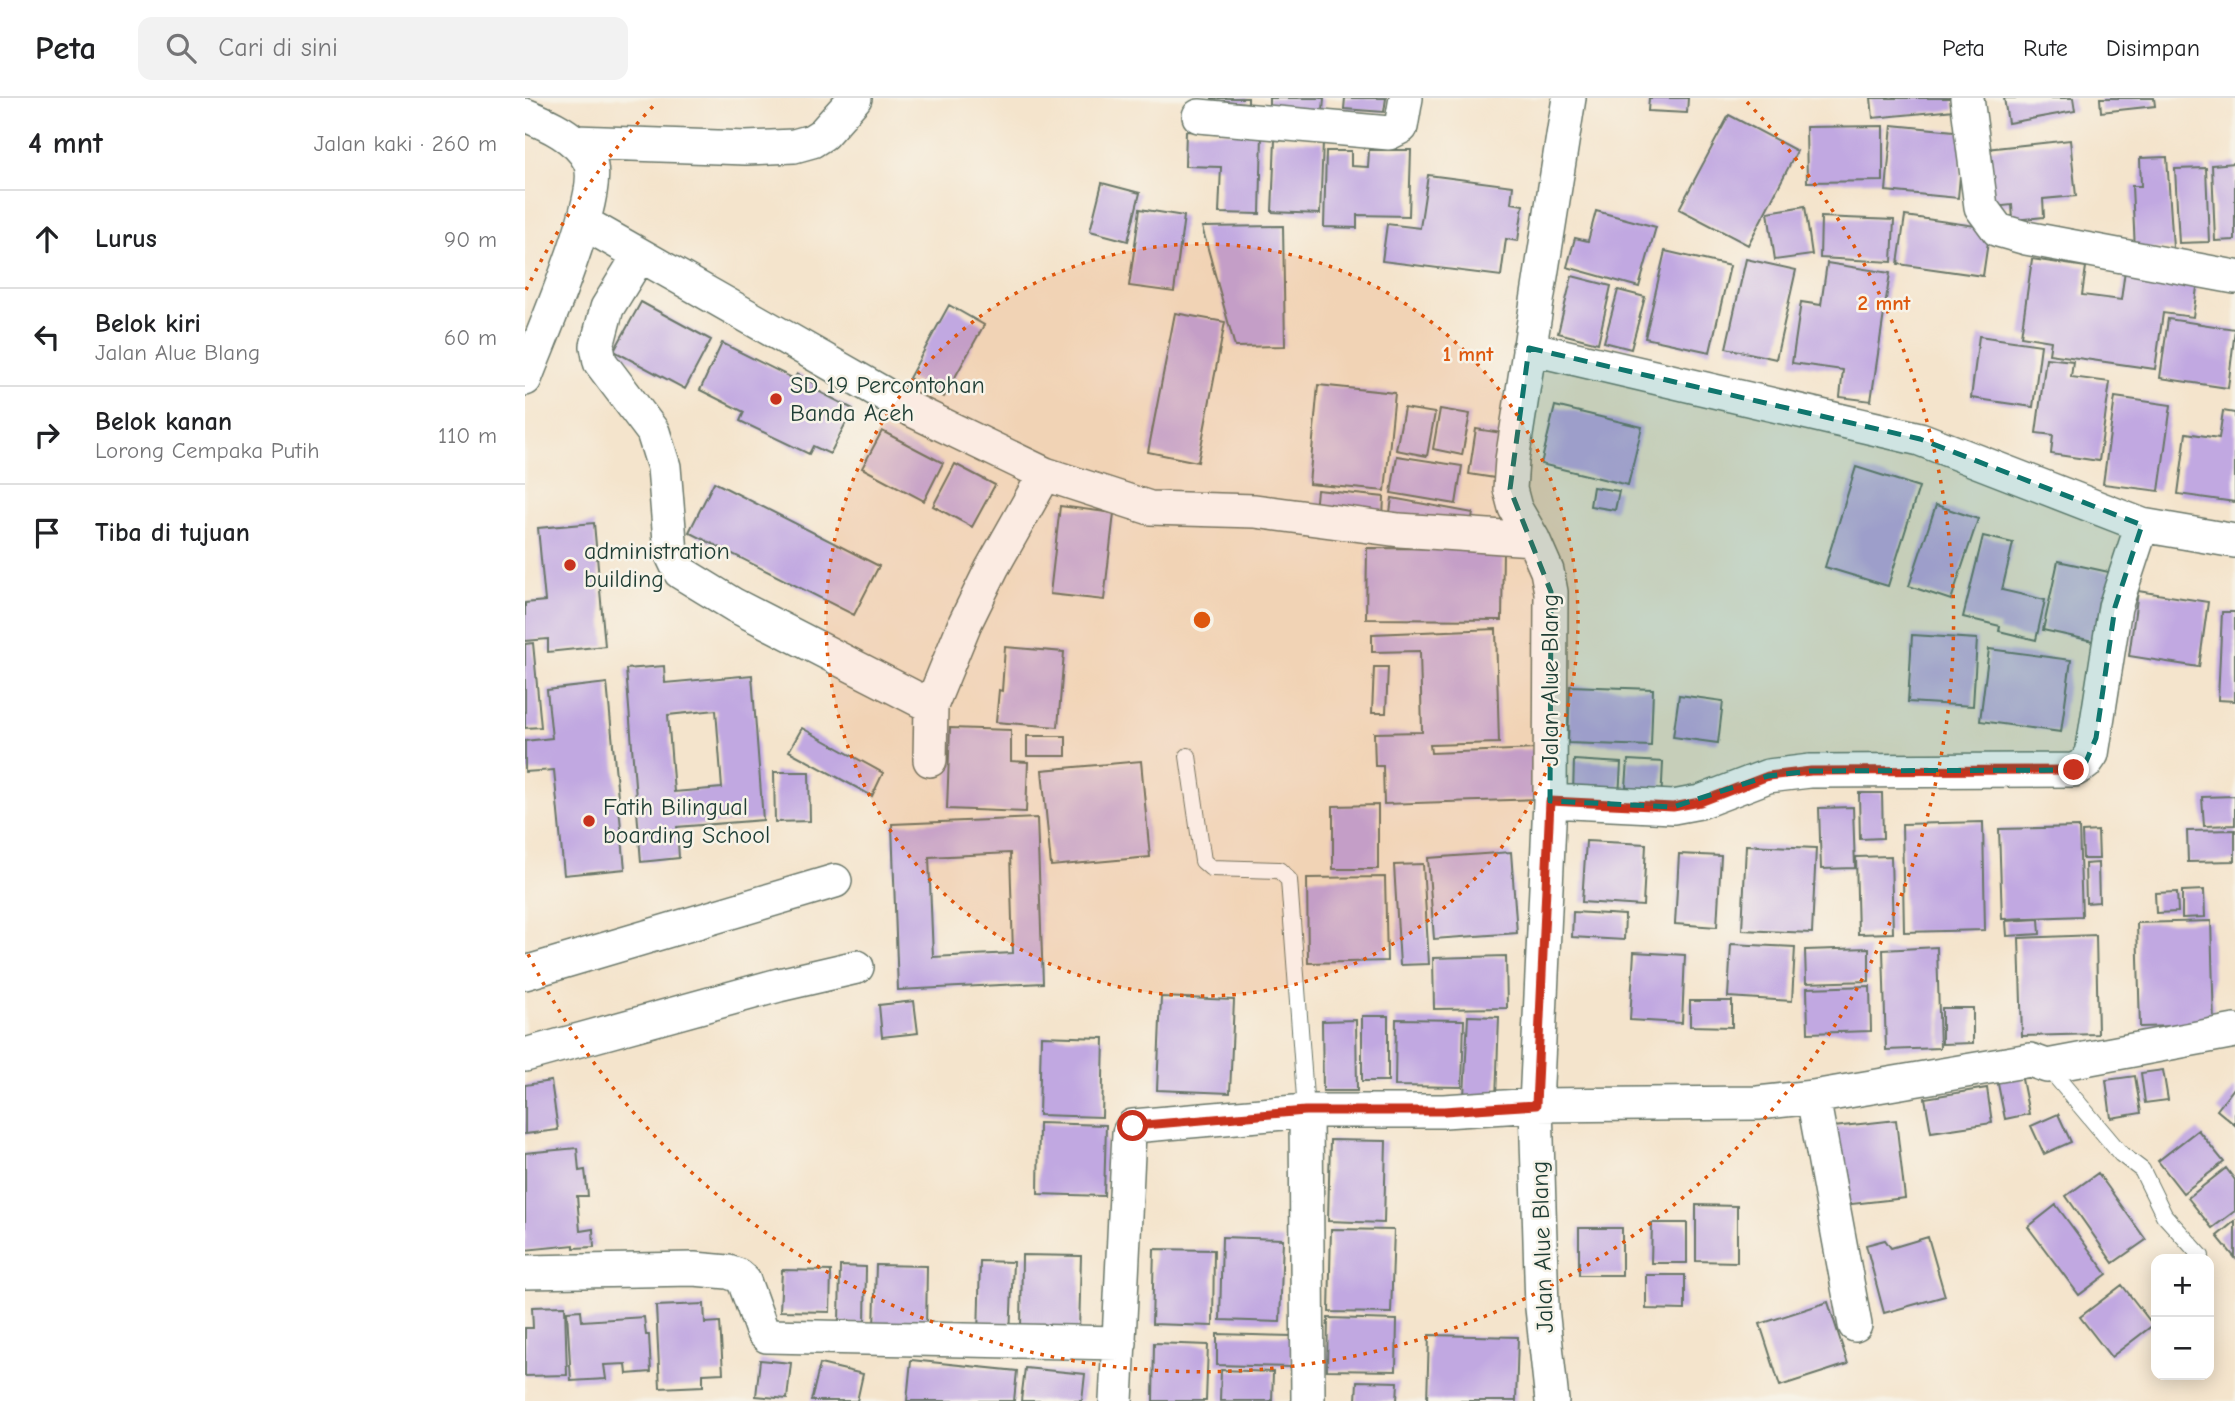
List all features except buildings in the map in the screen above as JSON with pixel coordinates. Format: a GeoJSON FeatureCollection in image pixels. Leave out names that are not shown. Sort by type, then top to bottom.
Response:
{"type":"FeatureCollection","features":[{"type":"Feature","properties":{"kind":"street"},"geometry":{"type":"LineString","coordinates":[[575,142],[746,148],[794,146],[812,141],[823,134],[855,98]]}},
{"type":"Feature","properties":{"kind":"street"},"geometry":{"type":"LineString","coordinates":[[1199,116],[1389,133],[1401,127],[1406,98]]}},
{"type":"Feature","properties":{"kind":"street","name":"Jalan Alue Blang"},"geometry":{"type":"LineString","coordinates":[[1552,1401],[1542,1308],[1536,1105],[1550,801],[1551,592],[1547,571],[1515,508],[1510,489],[1512,460],[1569,98]]}},
{"type":"Feature","properties":{"kind":"street"},"geometry":{"type":"LineString","coordinates":[[1967,98],[1981,207],[1998,230],[2026,238],[2235,276]]}},
{"type":"Feature","properties":{"kind":"street"},"geometry":{"type":"LineString","coordinates":[[525,115],[545,123],[575,142],[590,162],[593,182],[584,223],[525,379]]}},
{"type":"Feature","properties":{"kind":"street"},"geometry":{"type":"LineString","coordinates":[[584,223],[914,411],[1045,474],[1150,508],[1255,511],[1399,530],[1533,539]]}},
{"type":"Feature","properties":{"kind":"street"},"geometry":{"type":"LineString","coordinates":[[639,256],[607,308],[597,346],[600,362],[653,432],[664,467],[671,553],[680,572],[734,605],[931,706]]}},
{"type":"Feature","properties":{"kind":"street"},"geometry":{"type":"LineString","coordinates":[[1529,348],[1920,439],[2142,525],[2235,541]]}},
{"type":"Feature","properties":{"kind":"street"},"geometry":{"type":"LineString","coordinates":[[930,760],[931,706],[965,622],[1045,474]]}},
{"type":"Feature","properties":{"kind":"street"},"geometry":{"type":"LineString","coordinates":[[1550,801],[1673,807],[1700,802],[1768,776],[1811,771],[2074,770],[2085,764],[2092,754],[2116,607],[2142,525]]}},
{"type":"Feature","properties":{"kind":"street"},"geometry":{"type":"LineString","coordinates":[[525,973],[835,881]]}},
{"type":"Feature","properties":{"kind":"street"},"geometry":{"type":"LineString","coordinates":[[525,1055],[779,985],[857,967]]}},
{"type":"Feature","properties":{"kind":"street"},"geometry":{"type":"LineString","coordinates":[[1116,1401],[1129,1133],[1132,1127],[1305,1111],[1444,1111],[1536,1105],[1758,1103],[1813,1097],[2030,1060],[2047,1066],[2235,1031]]}},
{"type":"Feature","properties":{"kind":"street"},"geometry":{"type":"LineString","coordinates":[[1813,1097],[1855,1325]]}},
{"type":"Feature","properties":{"kind":"street"},"geometry":{"type":"LineString","coordinates":[[1305,1111],[1308,1401]]}},
{"type":"Feature","properties":{"kind":"street"},"geometry":{"type":"LineString","coordinates":[[525,1272],[694,1269],[729,1272],[744,1281],[762,1331],[767,1336],[1120,1343]]}},
{"type":"Feature","properties":{"kind":"lane"},"geometry":{"type":"LineString","coordinates":[[1188,756],[1203,861],[1211,867],[1279,870],[1289,880],[1305,1111]]}},
{"type":"Feature","properties":{"kind":"lane"},"geometry":{"type":"LineString","coordinates":[[2047,1066],[2120,1154],[2141,1170],[2164,1215],[2199,1254]]}},
{"type":"Feature","properties":{"kind":"highlighted area"},"geometry":{"type":"Polygon","coordinates":[[[1529,348],[1920,439],[2142,525],[2115,607],[2096,738],[2085,764],[2074,770],[1810,771],[1768,776],[1673,807],[1550,801],[1551,592],[1510,489],[1529,348]]]}},
{"type":"Feature","properties":{"kind":"place","name":"SD 19 Percontohan Banda Aceh"},"geometry":{"type":"Point","coordinates":[776,399]}},
{"type":"Feature","properties":{"kind":"place","name":"administration building"},"geometry":{"type":"Point","coordinates":[570,565]}},
{"type":"Feature","properties":{"kind":"place","name":"Fatih Bilingual boarding School"},"geometry":{"type":"Point","coordinates":[589,821]}},
{"type":"Feature","properties":{"kind":"route"},"geometry":{"type":"LineString","coordinates":[[1133,1126],[1305,1111],[1444,1111],[1536,1105],[1550,801],[1673,807],[1700,802],[1768,776],[1811,771],[2074,770]]}}]}
